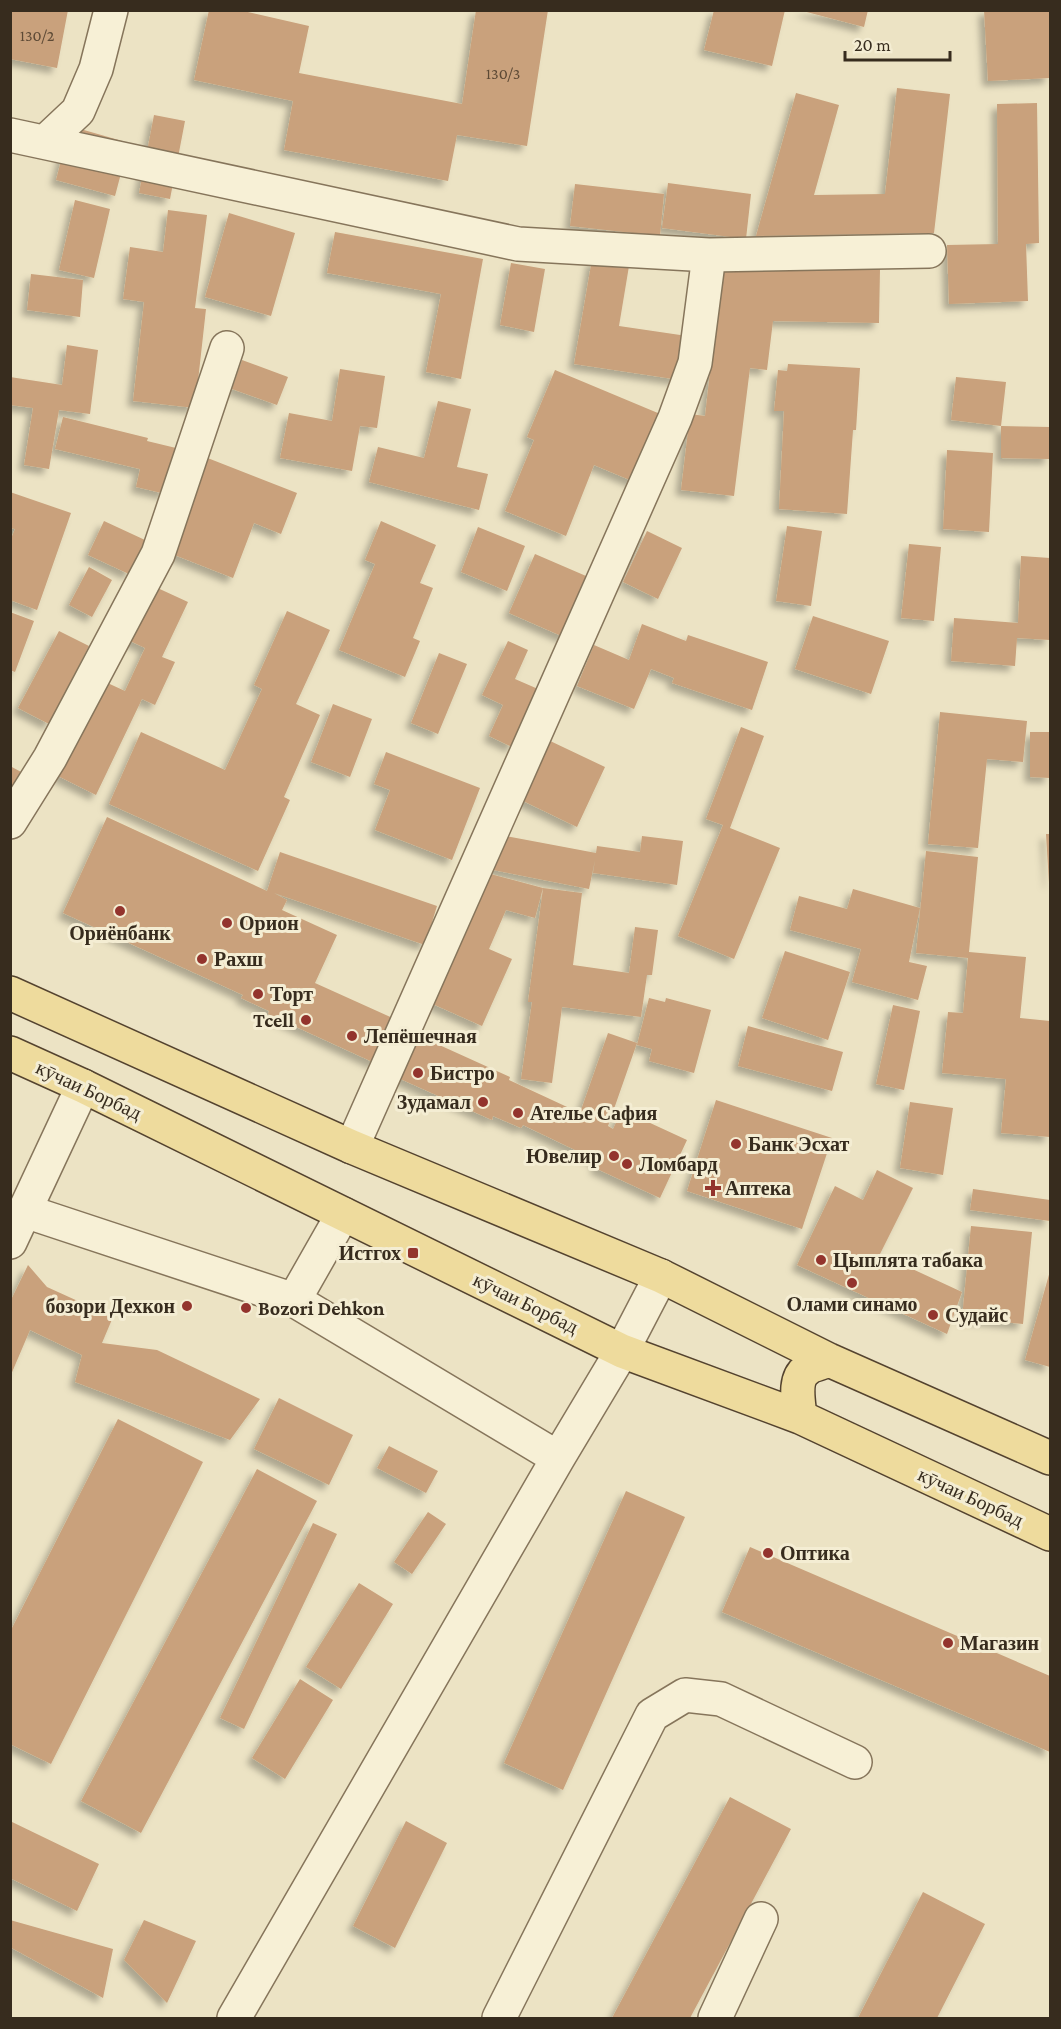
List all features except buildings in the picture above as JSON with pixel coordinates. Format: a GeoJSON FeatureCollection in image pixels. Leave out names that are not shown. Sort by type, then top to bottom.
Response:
{"type":"FeatureCollection","features":[{"type":"Feature","properties":{"kind":"main road"},"geometry":{"type":"LineString","coordinates":[[10,993],[352,1147],[661,1276],[829,1360],[1050,1458]]}},
{"type":"Feature","properties":{"kind":"main road","name":"кӯчаи Борбад"},"geometry":{"type":"LineString","coordinates":[[10,1053],[83,1086],[622,1351],[800,1417],[1050,1534]]}},
{"type":"Feature","properties":{"kind":"main road"},"geometry":{"type":"LineString","coordinates":[[800,1417],[799,1382],[806,1370],[829,1360]]}},
{"type":"Feature","properties":{"kind":"street"},"geometry":{"type":"LineString","coordinates":[[45,142],[78,111],[96,69],[111,10]]}},
{"type":"Feature","properties":{"kind":"street"},"geometry":{"type":"LineString","coordinates":[[10,135],[518,244],[709,255],[929,251]]}},
{"type":"Feature","properties":{"kind":"street"},"geometry":{"type":"LineString","coordinates":[[352,1147],[675,418],[695,363],[709,255]]}},
{"type":"Feature","properties":{"kind":"street"},"geometry":{"type":"LineString","coordinates":[[10,822],[50,758],[158,554],[228,348]]}},
{"type":"Feature","properties":{"kind":"street"},"geometry":{"type":"LineString","coordinates":[[10,1242],[83,1086]]}},
{"type":"Feature","properties":{"kind":"street"},"geometry":{"type":"LineString","coordinates":[[25,1211],[294,1300],[558,1458]]}},
{"type":"Feature","properties":{"kind":"street"},"geometry":{"type":"LineString","coordinates":[[294,1300],[343,1214]]}},
{"type":"Feature","properties":{"kind":"street"},"geometry":{"type":"LineString","coordinates":[[234,2019],[622,1351],[661,1276]]}},
{"type":"Feature","properties":{"kind":"street"},"geometry":{"type":"LineString","coordinates":[[499,2019],[652,1715],[685,1695],[720,1700],[855,1762]]}},
{"type":"Feature","properties":{"kind":"street"},"geometry":{"type":"LineString","coordinates":[[715,2019],[761,1919]]}},
{"type":"Feature","properties":{"kind":"place","name":"Ориёнбанк"},"geometry":{"type":"Point","coordinates":[120,911]}},
{"type":"Feature","properties":{"kind":"place","name":"Орион"},"geometry":{"type":"Point","coordinates":[227,923]}},
{"type":"Feature","properties":{"kind":"place","name":"Рахш"},"geometry":{"type":"Point","coordinates":[202,959]}},
{"type":"Feature","properties":{"kind":"place","name":"Торт"},"geometry":{"type":"Point","coordinates":[258,994]}},
{"type":"Feature","properties":{"kind":"place","name":"Tcell"},"geometry":{"type":"Point","coordinates":[306,1020]}},
{"type":"Feature","properties":{"kind":"place","name":"Лепёшечная"},"geometry":{"type":"Point","coordinates":[352,1036]}},
{"type":"Feature","properties":{"kind":"place","name":"Бистро"},"geometry":{"type":"Point","coordinates":[418,1073]}},
{"type":"Feature","properties":{"kind":"place","name":"Зудамал"},"geometry":{"type":"Point","coordinates":[483,1102]}},
{"type":"Feature","properties":{"kind":"place","name":"Ателье Сафия"},"geometry":{"type":"Point","coordinates":[518,1113]}},
{"type":"Feature","properties":{"kind":"place","name":"Банк Эсхат"},"geometry":{"type":"Point","coordinates":[736,1144]}},
{"type":"Feature","properties":{"kind":"place","name":"Ювелир"},"geometry":{"type":"Point","coordinates":[614,1156]}},
{"type":"Feature","properties":{"kind":"place","name":"Ломбард"},"geometry":{"type":"Point","coordinates":[627,1164]}},
{"type":"Feature","properties":{"kind":"place","name":"Аптека"},"geometry":{"type":"Point","coordinates":[713,1188]}},
{"type":"Feature","properties":{"kind":"place","name":"Истгох"},"geometry":{"type":"Point","coordinates":[413,1253]}},
{"type":"Feature","properties":{"kind":"place","name":"Цыплята табака"},"geometry":{"type":"Point","coordinates":[821,1260]}},
{"type":"Feature","properties":{"kind":"place","name":"Олами синамо"},"geometry":{"type":"Point","coordinates":[852,1283]}},
{"type":"Feature","properties":{"kind":"place","name":"бозори Дехкон"},"geometry":{"type":"Point","coordinates":[187,1306]}},
{"type":"Feature","properties":{"kind":"place","name":"Bozori Dehkon"},"geometry":{"type":"Point","coordinates":[246,1308]}},
{"type":"Feature","properties":{"kind":"place","name":"Судайс"},"geometry":{"type":"Point","coordinates":[933,1315]}},
{"type":"Feature","properties":{"kind":"place","name":"Оптика"},"geometry":{"type":"Point","coordinates":[768,1553]}},
{"type":"Feature","properties":{"kind":"place","name":"Магазин"},"geometry":{"type":"Point","coordinates":[948,1643]}}]}
